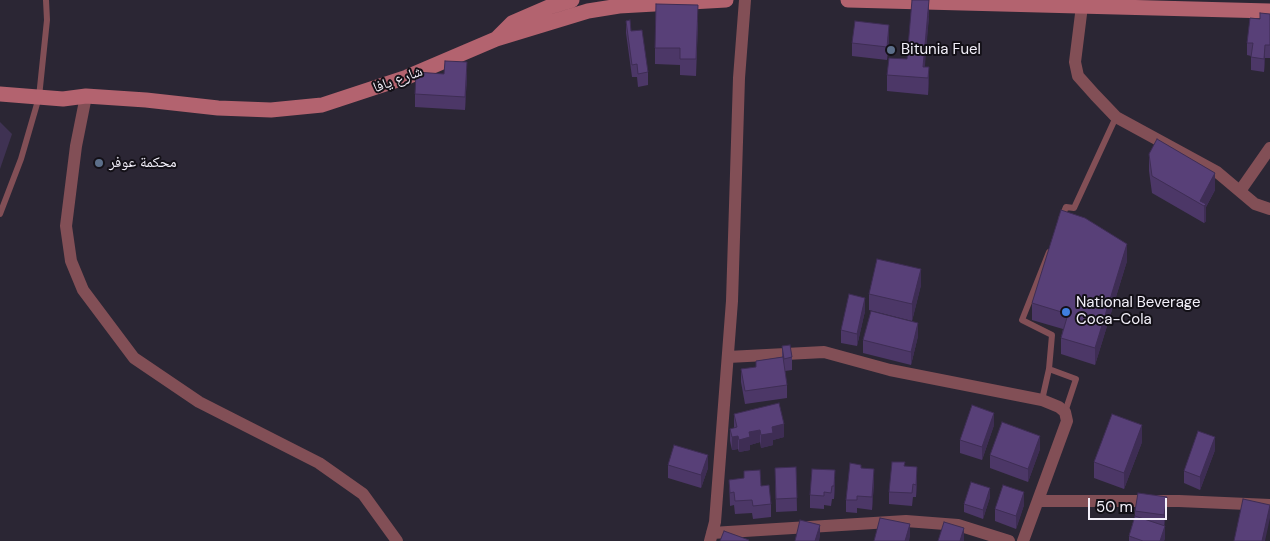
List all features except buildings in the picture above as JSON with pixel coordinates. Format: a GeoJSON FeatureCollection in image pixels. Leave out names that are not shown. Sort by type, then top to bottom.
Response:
{"type":"FeatureCollection","features":[{"type":"Feature","properties":{"kind":"street"},"geometry":{"type":"LineString","coordinates":[[496,39],[512,23],[549,7],[572,0]]}},
{"type":"Feature","properties":{"kind":"street","name":"شارع يافا"},"geometry":{"type":"LineString","coordinates":[[0,94],[63,100],[86,96],[218,108],[271,110],[322,105],[407,77],[496,39],[618,3],[726,0]]}},
{"type":"Feature","properties":{"kind":"street"},"geometry":{"type":"LineString","coordinates":[[745,0],[739,78],[732,301],[711,537],[906,521],[958,525],[1009,541]]}},
{"type":"Feature","properties":{"kind":"street"},"geometry":{"type":"LineString","coordinates":[[848,0],[1082,6],[1175,4],[1270,11]]}},
{"type":"Feature","properties":{"kind":"street"},"geometry":{"type":"LineString","coordinates":[[1082,6],[1075,62],[1078,76],[1116,117],[1217,172],[1255,204],[1270,209]]}},
{"type":"Feature","properties":{"kind":"street"},"geometry":{"type":"LineString","coordinates":[[86,96],[76,146],[66,226],[71,261],[83,290],[134,358],[199,402],[319,463],[363,494],[397,541]]}},
{"type":"Feature","properties":{"kind":"street"},"geometry":{"type":"LineString","coordinates":[[1240,191],[1270,148]]}},
{"type":"Feature","properties":{"kind":"street"},"geometry":{"type":"LineString","coordinates":[[728,357],[824,352],[890,370],[1042,400],[1059,407],[1065,412],[1067,421],[1023,541]]}},
{"type":"Feature","properties":{"kind":"street"},"geometry":{"type":"LineString","coordinates":[[1038,501],[1270,505]]}},
{"type":"Feature","properties":{"kind":"lane"},"geometry":{"type":"LineString","coordinates":[[0,214],[21,160],[39,97],[47,20],[46,0]]}},
{"type":"Feature","properties":{"kind":"lane"},"geometry":{"type":"LineString","coordinates":[[1059,224],[1066,207],[1074,208],[1116,117]]}},
{"type":"Feature","properties":{"kind":"lane"},"geometry":{"type":"LineString","coordinates":[[1042,400],[1049,369],[1052,335],[1022,320],[1052,242]]}},
{"type":"Feature","properties":{"kind":"lane"},"geometry":{"type":"LineString","coordinates":[[1049,369],[1076,379],[1065,412]]}},
{"type":"Feature","properties":{"kind":"shaded area"},"geometry":{"type":"Polygon","coordinates":[[[0,122],[12,134],[0,169],[0,122]]]}},
{"type":"Feature","properties":{"kind":"place","name":"Bitunia Fuel"},"geometry":{"type":"Point","coordinates":[891,50]}},
{"type":"Feature","properties":{"kind":"place","name":"محكمة عوفر"},"geometry":{"type":"Point","coordinates":[99,163]}},
{"type":"Feature","properties":{"kind":"place","name":"National Beverage Coca-Cola"},"geometry":{"type":"Point","coordinates":[1066,312]}}]}
